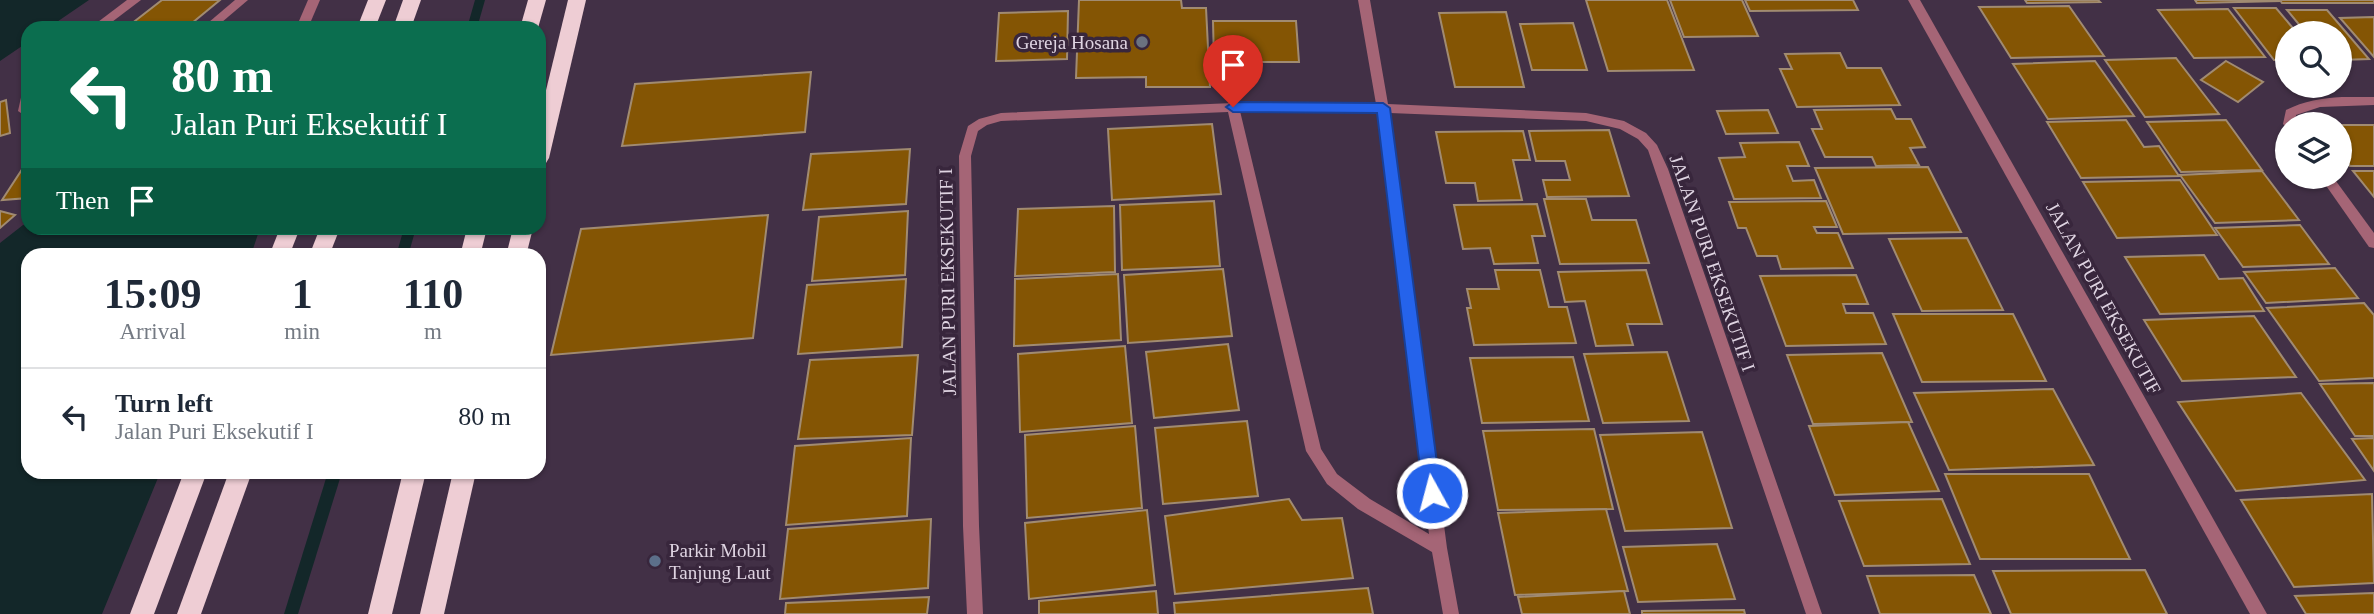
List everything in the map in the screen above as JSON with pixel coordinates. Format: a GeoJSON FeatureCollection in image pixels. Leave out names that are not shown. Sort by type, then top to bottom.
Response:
{"type":"FeatureCollection","features":[{"type":"Feature","properties":{"kind":"highway"},"geometry":{"type":"LineString","coordinates":[[369,21],[377,0]]}},
{"type":"Feature","properties":{"kind":"highway"},"geometry":{"type":"LineString","coordinates":[[404,21],[412,0]]}},
{"type":"Feature","properties":{"kind":"highway"},"geometry":{"type":"LineString","coordinates":[[531,21],[537,0]]}},
{"type":"Feature","properties":{"kind":"highway"},"geometry":{"type":"LineString","coordinates":[[546,129],[577,0]]}},
{"type":"Feature","properties":{"kind":"highway"},"geometry":{"type":"LineString","coordinates":[[142,614],[194,479]]}},
{"type":"Feature","properties":{"kind":"highway"},"geometry":{"type":"LineString","coordinates":[[190,614],[238,479]]}},
{"type":"Feature","properties":{"kind":"highway"},"geometry":{"type":"LineString","coordinates":[[380,614],[413,479]]}},
{"type":"Feature","properties":{"kind":"highway"},"geometry":{"type":"LineString","coordinates":[[432,614],[463,479]]}},
{"type":"Feature","properties":{"kind":"street"},"geometry":{"type":"LineString","coordinates":[[106,21],[135,0]]}},
{"type":"Feature","properties":{"kind":"street"},"geometry":{"type":"LineString","coordinates":[[216,21],[242,0]]}},
{"type":"Feature","properties":{"kind":"street"},"geometry":{"type":"LineString","coordinates":[[305,21],[314,0]]}},
{"type":"Feature","properties":{"kind":"street"},"geometry":{"type":"LineString","coordinates":[[1364,0],[1383,108],[1439,548],[1451,614]]}},
{"type":"Feature","properties":{"kind":"street","name":"JALAN PURI EKSEKUTIF"},"geometry":{"type":"LineString","coordinates":[[1914,0],[2259,614]]}},
{"type":"Feature","properties":{"kind":"street"},"geometry":{"type":"LineString","coordinates":[[2292,112],[2322,103],[2374,101]]}},
{"type":"Feature","properties":{"kind":"street"},"geometry":{"type":"LineString","coordinates":[[1233,107],[1314,451],[1332,479],[1439,548]]}},
{"type":"Feature","properties":{"kind":"street","name":"JALAN PURI EKSEKUTIF I"},"geometry":{"type":"LineString","coordinates":[[975,614],[970,512],[965,156],[972,129],[983,122],[1001,117],[1233,107],[1383,108],[1586,117],[1625,125],[1642,136],[1653,148],[1662,169],[1814,614]]}},
{"type":"Feature","properties":{"kind":"street"},"geometry":{"type":"LineString","coordinates":[[2335,189],[2374,243]]}},
{"type":"Feature","properties":{"kind":"shaded area"},"geometry":{"type":"Polygon","coordinates":[[[0,0],[89,0],[58,21],[21,21],[21,47],[0,61],[0,0]]]}},
{"type":"Feature","properties":{"kind":"shaded area"},"geometry":{"type":"Polygon","coordinates":[[[21,227],[21,235],[258,235],[253,248],[21,248],[21,479],[158,479],[102,614],[0,614],[0,243],[21,227]]]}},
{"type":"Feature","properties":{"kind":"building"},"geometry":{"type":"Polygon","coordinates":[[[162,0],[220,0],[194,21],[135,21],[162,0]]]}},
{"type":"Feature","properties":{"kind":"building","name":"Gereja Hosana"},"geometry":{"type":"Polygon","coordinates":[[[1079,0],[1181,0],[1182,8],[1206,8],[1210,87],[1146,87],[1146,77],[1076,78],[1079,0]]]}},
{"type":"Feature","properties":{"kind":"building"},"geometry":{"type":"Polygon","coordinates":[[[1586,0],[1667,0],[1694,70],[1608,71],[1586,0]]]}},
{"type":"Feature","properties":{"kind":"building"},"geometry":{"type":"Polygon","coordinates":[[[1670,0],[1742,0],[1758,36],[1684,37],[1670,0]]]}},
{"type":"Feature","properties":{"kind":"building"},"geometry":{"type":"Polygon","coordinates":[[[1745,0],[1853,0],[1858,10],[1750,11],[1745,0]]]}},
{"type":"Feature","properties":{"kind":"building"},"geometry":{"type":"Polygon","coordinates":[[[2025,0],[2098,0],[2100,2],[2027,3],[2025,0]]]}},
{"type":"Feature","properties":{"kind":"building"},"geometry":{"type":"Polygon","coordinates":[[[2195,0],[2278,0],[2279,1],[2197,3],[2195,0]]]}},
{"type":"Feature","properties":{"kind":"building"},"geometry":{"type":"Polygon","coordinates":[[[2280,0],[2374,0],[2374,3],[2282,3],[2280,0]]]}},
{"type":"Feature","properties":{"kind":"building"},"geometry":{"type":"Polygon","coordinates":[[[2069,6],[2104,56],[2011,58],[1979,7],[2069,6]]]}},
{"type":"Feature","properties":{"kind":"building"},"geometry":{"type":"Polygon","coordinates":[[[2234,8],[2276,8],[2287,21],[2275,21],[2274,60],[2234,8]]]}},
{"type":"Feature","properties":{"kind":"building"},"geometry":{"type":"Polygon","coordinates":[[[2228,9],[2265,57],[2194,58],[2158,10],[2228,9]]]}},
{"type":"Feature","properties":{"kind":"building"},"geometry":{"type":"Polygon","coordinates":[[[2287,10],[2327,10],[2336,21],[2296,21],[2287,10]]]}},
{"type":"Feature","properties":{"kind":"building"},"geometry":{"type":"Polygon","coordinates":[[[1068,11],[1067,59],[996,61],[999,13],[1068,11]]]}},
{"type":"Feature","properties":{"kind":"building"},"geometry":{"type":"Polygon","coordinates":[[[1506,12],[1524,87],[1455,87],[1439,13],[1506,12]]]}},
{"type":"Feature","properties":{"kind":"building"},"geometry":{"type":"Polygon","coordinates":[[[2374,17],[2374,57],[2352,32],[2352,21],[2343,21],[2340,18],[2374,17]]]}},
{"type":"Feature","properties":{"kind":"building"},"geometry":{"type":"Polygon","coordinates":[[[1213,21],[1296,21],[1299,62],[1214,62],[1213,21]]]}},
{"type":"Feature","properties":{"kind":"building"},"geometry":{"type":"Polygon","coordinates":[[[1573,23],[1587,70],[1532,70],[1520,24],[1573,23]]]}},
{"type":"Feature","properties":{"kind":"building"},"geometry":{"type":"Polygon","coordinates":[[[2352,39],[2369,59],[2352,60],[2352,39]]]}},
{"type":"Feature","properties":{"kind":"building"},"geometry":{"type":"Polygon","coordinates":[[[1840,53],[1847,68],[1881,68],[1900,105],[1797,107],[1780,69],[1792,69],[1785,54],[1840,53]]]}},
{"type":"Feature","properties":{"kind":"building"},"geometry":{"type":"Polygon","coordinates":[[[2176,58],[2219,114],[2145,117],[2105,60],[2176,58]]]}},
{"type":"Feature","properties":{"kind":"building"},"geometry":{"type":"Polygon","coordinates":[[[2095,61],[2134,116],[2048,119],[2013,64],[2095,61]]]}},
{"type":"Feature","properties":{"kind":"building"},"geometry":{"type":"Polygon","coordinates":[[[2226,61],[2263,82],[2238,102],[2201,80],[2226,61]]]}},
{"type":"Feature","properties":{"kind":"building"},"geometry":{"type":"Polygon","coordinates":[[[811,72],[805,132],[622,146],[635,84],[811,72]]]}},
{"type":"Feature","properties":{"kind":"building"},"geometry":{"type":"Polygon","coordinates":[[[6,100],[10,133],[0,136],[0,102],[6,100]]]}},
{"type":"Feature","properties":{"kind":"building"},"geometry":{"type":"Polygon","coordinates":[[[1891,109],[1896,119],[1911,119],[1925,147],[1910,148],[1919,165],[1876,166],[1872,157],[1825,157],[1812,129],[1822,129],[1814,110],[1891,109]]]}},
{"type":"Feature","properties":{"kind":"building"},"geometry":{"type":"Polygon","coordinates":[[[1768,110],[1778,133],[1726,134],[1717,111],[1768,110]]]}},
{"type":"Feature","properties":{"kind":"building"},"geometry":{"type":"Polygon","coordinates":[[[2126,120],[2144,147],[2159,146],[2179,176],[2081,178],[2047,122],[2126,120]]]}},
{"type":"Feature","properties":{"kind":"building"},"geometry":{"type":"Polygon","coordinates":[[[2226,120],[2262,170],[2181,172],[2147,122],[2226,120]]]}},
{"type":"Feature","properties":{"kind":"building"},"geometry":{"type":"Polygon","coordinates":[[[1212,124],[1221,194],[1112,200],[1108,129],[1212,124]]]}},
{"type":"Feature","properties":{"kind":"building"},"geometry":{"type":"Polygon","coordinates":[[[2352,125],[2374,125],[2374,166],[2352,166],[2352,125]]]}},
{"type":"Feature","properties":{"kind":"building"},"geometry":{"type":"Polygon","coordinates":[[[1609,130],[1629,196],[1547,197],[1543,180],[1570,180],[1565,161],[1536,161],[1529,131],[1609,130]]]}},
{"type":"Feature","properties":{"kind":"building"},"geometry":{"type":"Polygon","coordinates":[[[1523,131],[1530,160],[1513,160],[1522,200],[1478,201],[1475,183],[1446,183],[1436,132],[1523,131]]]}},
{"type":"Feature","properties":{"kind":"building"},"geometry":{"type":"Polygon","coordinates":[[[1799,142],[1809,166],[1787,166],[1793,181],[1814,180],[1821,198],[1734,199],[1719,158],[1745,157],[1740,143],[1799,142]]]}},
{"type":"Feature","properties":{"kind":"building"},"geometry":{"type":"Polygon","coordinates":[[[910,149],[906,204],[803,210],[811,154],[910,149]]]}},
{"type":"Feature","properties":{"kind":"building"},"geometry":{"type":"Polygon","coordinates":[[[1928,167],[1961,232],[1843,234],[1815,168],[1928,167]]]}},
{"type":"Feature","properties":{"kind":"building"},"geometry":{"type":"Polygon","coordinates":[[[21,171],[21,199],[2,200],[21,171]]]}},
{"type":"Feature","properties":{"kind":"building"},"geometry":{"type":"Polygon","coordinates":[[[2262,171],[2299,220],[2215,223],[2180,175],[2262,171]]]}},
{"type":"Feature","properties":{"kind":"building"},"geometry":{"type":"Polygon","coordinates":[[[2353,171],[2374,171],[2374,197],[2353,171]]]}},
{"type":"Feature","properties":{"kind":"building"},"geometry":{"type":"Polygon","coordinates":[[[2180,180],[2217,235],[2117,238],[2083,182],[2180,180]]]}},
{"type":"Feature","properties":{"kind":"building"},"geometry":{"type":"Polygon","coordinates":[[[1544,199],[1586,199],[1592,220],[1636,220],[1649,263],[1560,264],[1544,199]]]}},
{"type":"Feature","properties":{"kind":"building"},"geometry":{"type":"Polygon","coordinates":[[[1214,201],[1220,266],[1122,270],[1120,205],[1214,201]]]}},
{"type":"Feature","properties":{"kind":"building"},"geometry":{"type":"Polygon","coordinates":[[[1826,201],[1837,227],[1814,227],[1817,233],[1838,233],[1853,268],[1781,269],[1777,256],[1757,256],[1746,228],[1738,228],[1729,202],[1826,201]]]}},
{"type":"Feature","properties":{"kind":"building"},"geometry":{"type":"Polygon","coordinates":[[[1537,204],[1545,236],[1532,236],[1538,263],[1494,264],[1490,248],[1463,249],[1454,205],[1537,204]]]}},
{"type":"Feature","properties":{"kind":"building"},"geometry":{"type":"Polygon","coordinates":[[[1114,206],[1115,272],[1015,276],[1018,209],[1114,206]]]}},
{"type":"Feature","properties":{"kind":"building"},"geometry":{"type":"Polygon","coordinates":[[[0,211],[15,215],[0,228],[0,211]]]}},
{"type":"Feature","properties":{"kind":"building"},"geometry":{"type":"Polygon","coordinates":[[[908,211],[905,275],[812,281],[819,217],[908,211]]]}},
{"type":"Feature","properties":{"kind":"building"},"geometry":{"type":"Polygon","coordinates":[[[768,215],[753,338],[551,355],[581,229],[768,215]]]}},
{"type":"Feature","properties":{"kind":"building"},"geometry":{"type":"Polygon","coordinates":[[[2300,225],[2329,264],[2243,267],[2215,228],[2300,225]]]}},
{"type":"Feature","properties":{"kind":"building"},"geometry":{"type":"Polygon","coordinates":[[[1967,238],[2003,310],[1922,311],[1889,239],[1967,238]]]}},
{"type":"Feature","properties":{"kind":"building"},"geometry":{"type":"Polygon","coordinates":[[[2204,255],[2219,279],[2243,278],[2264,311],[2160,314],[2125,257],[2204,255]]]}},
{"type":"Feature","properties":{"kind":"building"},"geometry":{"type":"Polygon","coordinates":[[[2335,268],[2358,298],[2266,303],[2244,272],[2335,268]]]}},
{"type":"Feature","properties":{"kind":"building"},"geometry":{"type":"Polygon","coordinates":[[[1223,269],[1232,336],[1128,343],[1124,275],[1223,269]]]}},
{"type":"Feature","properties":{"kind":"building"},"geometry":{"type":"Polygon","coordinates":[[[1495,270],[1540,270],[1549,307],[1567,307],[1576,343],[1474,345],[1467,308],[1471,308],[1467,289],[1499,289],[1495,270]]]}},
{"type":"Feature","properties":{"kind":"building"},"geometry":{"type":"Polygon","coordinates":[[[1646,270],[1662,324],[1627,324],[1633,345],[1596,346],[1585,301],[1565,302],[1558,272],[1646,270]]]}},
{"type":"Feature","properties":{"kind":"building"},"geometry":{"type":"Polygon","coordinates":[[[1118,274],[1121,340],[1014,346],[1015,279],[1118,274]]]}},
{"type":"Feature","properties":{"kind":"building"},"geometry":{"type":"Polygon","coordinates":[[[1856,275],[1868,304],[1843,304],[1846,313],[1873,313],[1886,344],[1786,346],[1760,276],[1856,275]]]}},
{"type":"Feature","properties":{"kind":"building"},"geometry":{"type":"Polygon","coordinates":[[[906,279],[902,347],[798,354],[807,285],[906,279]]]}},
{"type":"Feature","properties":{"kind":"building"},"geometry":{"type":"Polygon","coordinates":[[[2364,303],[2374,315],[2374,378],[2319,381],[2267,308],[2364,303]]]}},
{"type":"Feature","properties":{"kind":"building"},"geometry":{"type":"Polygon","coordinates":[[[1893,314],[2013,314],[2046,381],[1922,382],[1893,314]]]}},
{"type":"Feature","properties":{"kind":"building"},"geometry":{"type":"Polygon","coordinates":[[[2254,316],[2296,377],[2182,381],[2144,320],[2254,316]]]}},
{"type":"Feature","properties":{"kind":"building"},"geometry":{"type":"Polygon","coordinates":[[[1228,344],[1239,410],[1154,418],[1146,352],[1228,344]]]}},
{"type":"Feature","properties":{"kind":"building"},"geometry":{"type":"Polygon","coordinates":[[[1125,346],[1132,423],[1020,432],[1018,354],[1125,346]]]}},
{"type":"Feature","properties":{"kind":"building"},"geometry":{"type":"Polygon","coordinates":[[[1667,352],[1689,421],[1603,423],[1584,354],[1667,352]]]}},
{"type":"Feature","properties":{"kind":"building"},"geometry":{"type":"Polygon","coordinates":[[[1882,353],[1912,422],[1813,424],[1787,355],[1882,353]]]}},
{"type":"Feature","properties":{"kind":"building"},"geometry":{"type":"Polygon","coordinates":[[[918,355],[912,435],[798,439],[810,360],[918,355]]]}},
{"type":"Feature","properties":{"kind":"building"},"geometry":{"type":"Polygon","coordinates":[[[1573,357],[1589,421],[1482,423],[1470,358],[1573,357]]]}},
{"type":"Feature","properties":{"kind":"building"},"geometry":{"type":"Polygon","coordinates":[[[2374,383],[2374,436],[2355,436],[2320,384],[2374,383]]]}},
{"type":"Feature","properties":{"kind":"building"},"geometry":{"type":"Polygon","coordinates":[[[2053,389],[2094,465],[1949,470],[1914,393],[2053,389]]]}},
{"type":"Feature","properties":{"kind":"building"},"geometry":{"type":"Polygon","coordinates":[[[2301,393],[2365,480],[2236,491],[2178,402],[2301,393]]]}},
{"type":"Feature","properties":{"kind":"building"},"geometry":{"type":"Polygon","coordinates":[[[1247,421],[1258,496],[1163,504],[1155,428],[1247,421]]]}},
{"type":"Feature","properties":{"kind":"building"},"geometry":{"type":"Polygon","coordinates":[[[1908,422],[1939,491],[1835,495],[1809,426],[1908,422]]]}},
{"type":"Feature","properties":{"kind":"building"},"geometry":{"type":"Polygon","coordinates":[[[1135,426],[1142,508],[1027,518],[1025,435],[1135,426]]]}},
{"type":"Feature","properties":{"kind":"building"},"geometry":{"type":"Polygon","coordinates":[[[1594,429],[1613,509],[1498,510],[1483,431],[1594,429]]]}},
{"type":"Feature","properties":{"kind":"building"},"geometry":{"type":"Polygon","coordinates":[[[1702,432],[1732,528],[1625,531],[1600,435],[1702,432]]]}},
{"type":"Feature","properties":{"kind":"building"},"geometry":{"type":"Polygon","coordinates":[[[911,438],[907,516],[786,525],[795,446],[911,438]]]}},
{"type":"Feature","properties":{"kind":"building"},"geometry":{"type":"Polygon","coordinates":[[[2374,438],[2374,471],[2352,439],[2374,438]]]}},
{"type":"Feature","properties":{"kind":"building"},"geometry":{"type":"Polygon","coordinates":[[[1945,474],[2089,474],[2130,559],[1980,559],[1945,474]]]}},
{"type":"Feature","properties":{"kind":"building"},"geometry":{"type":"Polygon","coordinates":[[[2372,494],[2374,583],[2294,587],[2241,500],[2372,494]]]}},
{"type":"Feature","properties":{"kind":"building"},"geometry":{"type":"Polygon","coordinates":[[[1289,499],[1302,520],[1342,518],[1353,578],[1175,594],[1165,516],[1289,499]]]}},
{"type":"Feature","properties":{"kind":"building"},"geometry":{"type":"Polygon","coordinates":[[[1942,499],[1970,564],[1864,566],[1839,501],[1942,499]]]}},
{"type":"Feature","properties":{"kind":"building"},"geometry":{"type":"Polygon","coordinates":[[[1606,509],[1628,591],[1515,595],[1498,513],[1606,509]]]}},
{"type":"Feature","properties":{"kind":"building"},"geometry":{"type":"Polygon","coordinates":[[[1147,510],[1155,585],[1029,599],[1025,523],[1147,510]]]}},
{"type":"Feature","properties":{"kind":"building"},"geometry":{"type":"Polygon","coordinates":[[[931,519],[928,588],[780,599],[788,529],[931,519]]]}},
{"type":"Feature","properties":{"kind":"building"},"geometry":{"type":"Polygon","coordinates":[[[1717,544],[1735,599],[1638,602],[1623,547],[1717,544]]]}},
{"type":"Feature","properties":{"kind":"building"},"geometry":{"type":"Polygon","coordinates":[[[2145,570],[2167,614],[2011,614],[1993,571],[2145,570]]]}},
{"type":"Feature","properties":{"kind":"building"},"geometry":{"type":"Polygon","coordinates":[[[1974,575],[1991,614],[1880,614],[1867,576],[1974,575]]]}},
{"type":"Feature","properties":{"kind":"building"},"geometry":{"type":"Polygon","coordinates":[[[1368,588],[1373,614],[1175,614],[1174,603],[1368,588]]]}},
{"type":"Feature","properties":{"kind":"building"},"geometry":{"type":"Polygon","coordinates":[[[1156,591],[1158,614],[1039,614],[1039,601],[1156,591]]]}},
{"type":"Feature","properties":{"kind":"building"},"geometry":{"type":"Polygon","coordinates":[[[1624,591],[1630,614],[1522,614],[1518,597],[1624,591]]]}},
{"type":"Feature","properties":{"kind":"building"},"geometry":{"type":"Polygon","coordinates":[[[2374,593],[2374,614],[2306,614],[2295,596],[2374,593]]]}},
{"type":"Feature","properties":{"kind":"building"},"geometry":{"type":"Polygon","coordinates":[[[929,597],[927,614],[785,614],[786,603],[929,597]]]}},
{"type":"Feature","properties":{"kind":"building"},"geometry":{"type":"Polygon","coordinates":[[[1744,610],[1745,614],[1642,614],[1642,611],[1744,610]]]}},
{"type":"Feature","properties":{"kind":"waterway"},"geometry":{"type":"LineString","coordinates":[[474,21],[480,0]]}},
{"type":"Feature","properties":{"kind":"waterway"},"geometry":{"type":"LineString","coordinates":[[404,248],[408,235]]}},
{"type":"Feature","properties":{"kind":"waterway"},"geometry":{"type":"LineString","coordinates":[[291,614],[333,479]]}},
{"type":"Feature","properties":{"kind":"place","name":"Gereja Hosana"},"geometry":{"type":"Point","coordinates":[1142,42]}},
{"type":"Feature","properties":{"kind":"place","name":"Parkir Mobil Tanjung Laut"},"geometry":{"type":"Point","coordinates":[655,561]}},
{"type":"Feature","properties":{"kind":"route"},"geometry":{"type":"LineString","coordinates":[[1233,107],[1383,108],[1432,493]]}}]}
